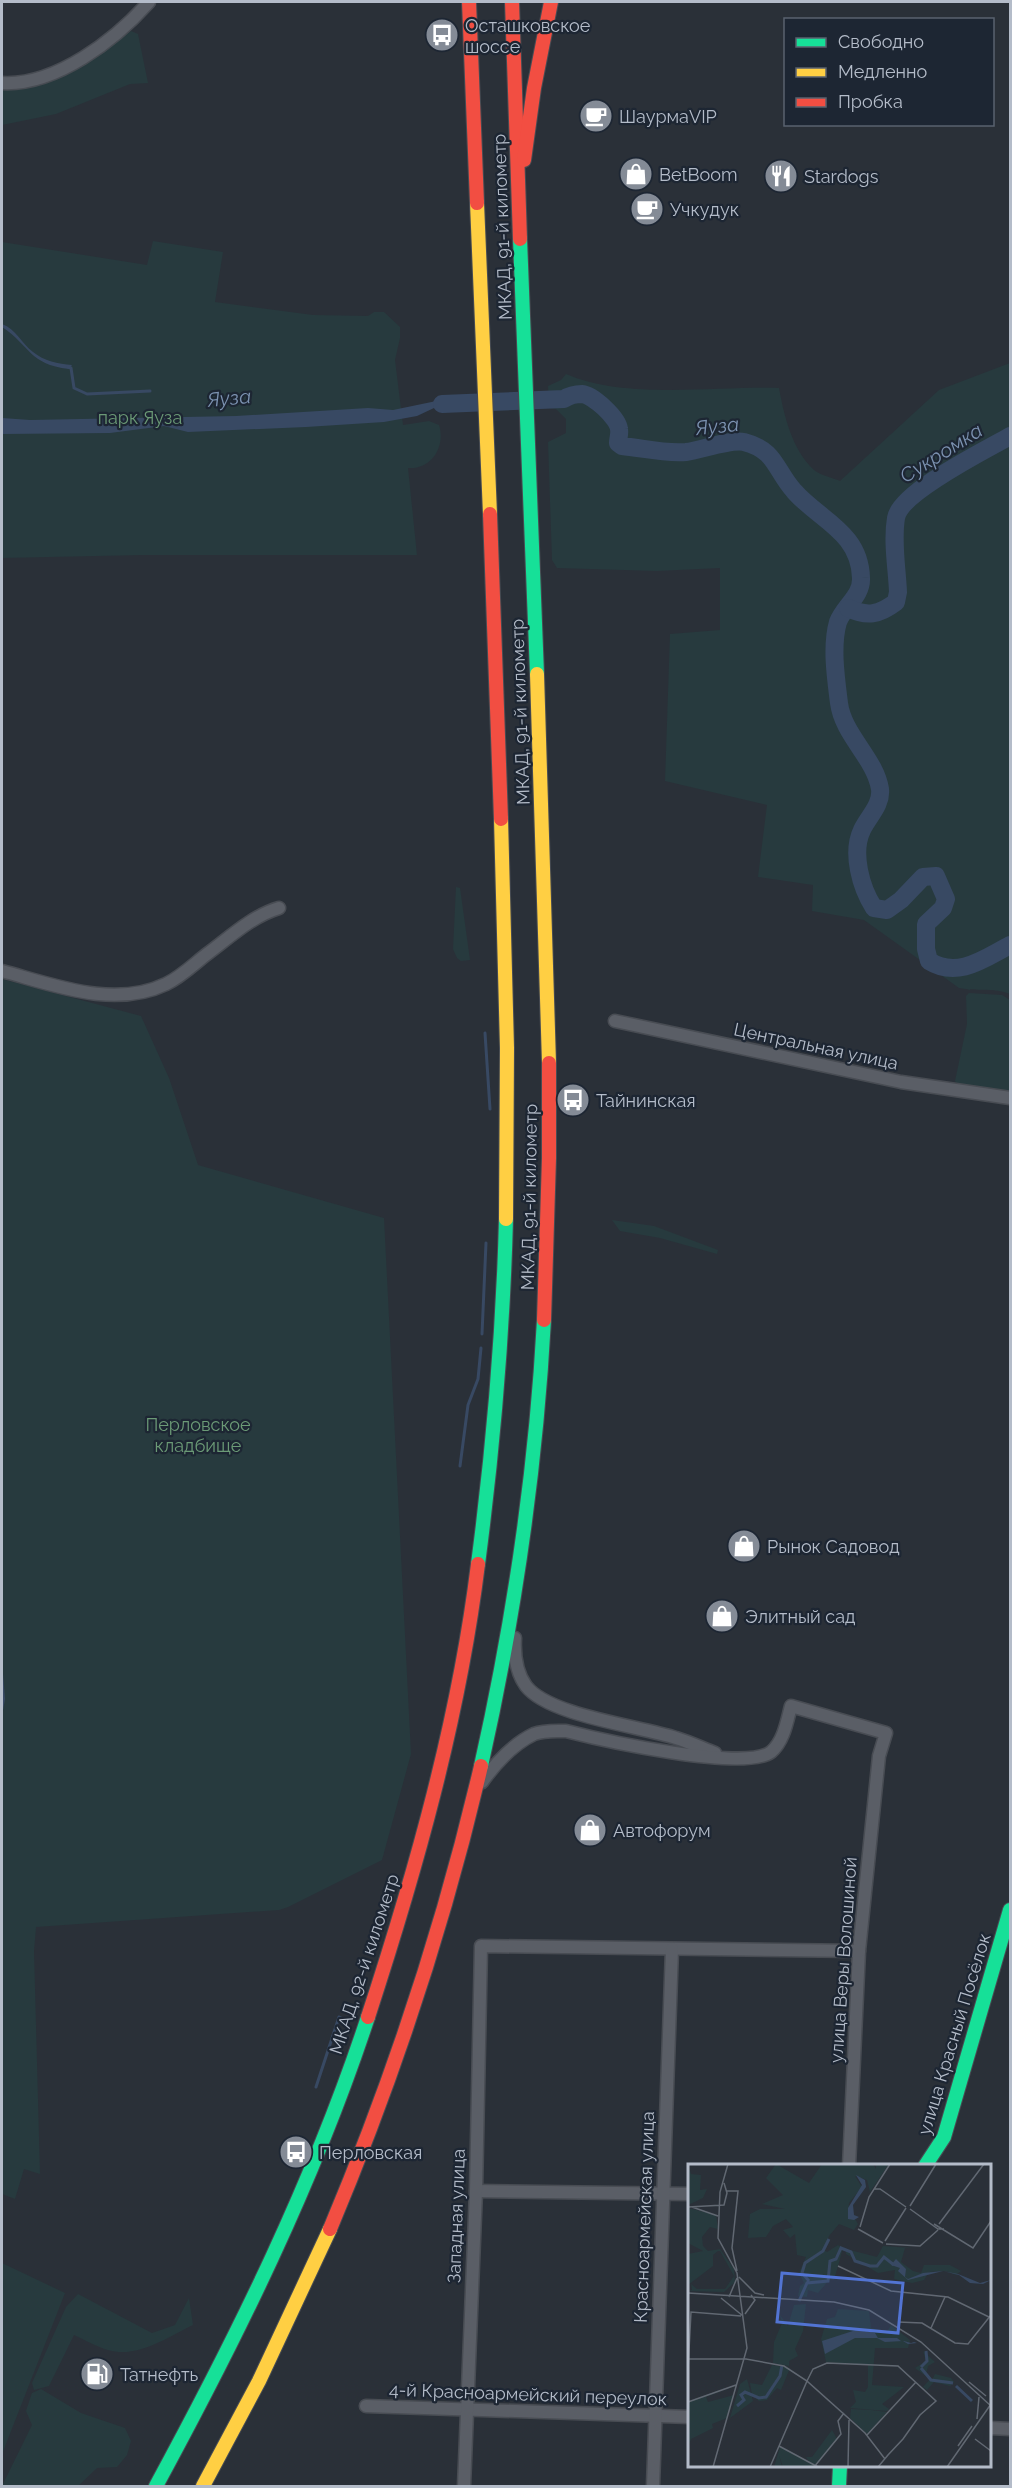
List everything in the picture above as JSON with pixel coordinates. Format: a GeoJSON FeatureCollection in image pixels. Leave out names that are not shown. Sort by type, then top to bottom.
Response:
{"type":"FeatureCollection","features":[{"type":"Feature","properties":{"kind":"main road","name":"МКАД, 91-й километр"},"geometry":{"type":"LineString","coordinates":[[512,2],[546,912],[549,1102],[546,1283],[537,1422],[518,1580]]}},
{"type":"Feature","properties":{"kind":"main road"},"geometry":{"type":"LineString","coordinates":[[519,199],[534,88],[551,2]]}},
{"type":"Feature","properties":{"kind":"main road","name":"МКАД, 91-й километр"},"geometry":{"type":"LineString","coordinates":[[469,3],[506,913],[509,1129],[505,1281],[496,1418]]}},
{"type":"Feature","properties":{"kind":"main road","name":"МКАД, 92-й километр"},"geometry":{"type":"LineString","coordinates":[[156,2487],[217,2374],[270,2264],[337,2103],[382,1977],[419,1851],[453,1712],[477,1574],[496,1418]]}},
{"type":"Feature","properties":{"kind":"main road"},"geometry":{"type":"LineString","coordinates":[[202,2487],[274,2350],[320,2252],[375,2118],[421,1990],[459,1862],[492,1720],[518,1580]]}},
{"type":"Feature","properties":{"kind":"main road","name":"улица Красный Посёлок"},"geometry":{"type":"LineString","coordinates":[[927,2164],[944,2137],[1011,1910]]}},
{"type":"Feature","properties":{"kind":"main road"},"geometry":{"type":"LineString","coordinates":[[212,2487],[221,2454]]}},
{"type":"Feature","properties":{"kind":"main road"},"geometry":{"type":"LineString","coordinates":[[839,2487],[840,2467]]}},
{"type":"Feature","properties":{"kind":"street"},"geometry":{"type":"LineString","coordinates":[[2,82],[50,74],[71,64],[117,32],[149,2]]}},
{"type":"Feature","properties":{"kind":"street"},"geometry":{"type":"LineString","coordinates":[[2,971],[85,993],[145,992],[168,983],[249,922],[264,913],[279,908]]}},
{"type":"Feature","properties":{"kind":"street","name":"Центральная улица"},"geometry":{"type":"LineString","coordinates":[[615,1021],[901,1082],[1011,1098]]}},
{"type":"Feature","properties":{"kind":"street"},"geometry":{"type":"LineString","coordinates":[[518,1580],[515,1648],[518,1670],[527,1687],[541,1698],[557,1706],[678,1738],[724,1757]]}},
{"type":"Feature","properties":{"kind":"street","name":"улица Веры Волошиной"},"geometry":{"type":"LineString","coordinates":[[724,1757],[748,1758],[770,1752],[782,1737],[791,1706],[886,1733],[879,1756],[859,1951],[849,2164]]}},
{"type":"Feature","properties":{"kind":"street"},"geometry":{"type":"LineString","coordinates":[[475,1793],[503,1757],[534,1734],[549,1731],[566,1731],[671,1754],[724,1757]]}},
{"type":"Feature","properties":{"kind":"street","name":"Западная улица"},"geometry":{"type":"LineString","coordinates":[[464,2487],[476,2191],[481,1946],[672,1949]]}},
{"type":"Feature","properties":{"kind":"street"},"geometry":{"type":"LineString","coordinates":[[672,1949],[859,1951]]}},
{"type":"Feature","properties":{"kind":"street","name":"Красноармейская улица"},"geometry":{"type":"LineString","coordinates":[[653,2487],[672,1949]]}},
{"type":"Feature","properties":{"kind":"street"},"geometry":{"type":"LineString","coordinates":[[476,2191],[688,2194]]}},
{"type":"Feature","properties":{"kind":"street","name":"4-й Красноармейский переулок"},"geometry":{"type":"LineString","coordinates":[[366,2406],[688,2417]]}},
{"type":"Feature","properties":{"kind":"street"},"geometry":{"type":"LineString","coordinates":[[991,2428],[1011,2428]]}},
{"type":"Feature","properties":{"kind":"green space"},"geometry":{"type":"Polygon","coordinates":[[[131,31],[138,34],[148,83],[130,84],[56,114],[2,125],[2,90],[30,86],[68,72],[131,31]]]}},
{"type":"Feature","properties":{"kind":"green space","name":"парк Яуза"},"geometry":{"type":"Polygon","coordinates":[[[153,241],[223,252],[215,302],[313,315],[368,316],[374,312],[384,312],[400,327],[395,360],[403,425],[429,421],[439,425],[441,433],[438,449],[430,461],[416,468],[408,468],[417,555],[143,555],[2,558],[2,242],[147,265],[153,241]]]}},
{"type":"Feature","properties":{"kind":"green space"},"geometry":{"type":"Polygon","coordinates":[[[1010,363],[1010,994],[959,988],[864,920],[812,911],[813,885],[758,877],[767,805],[665,781],[670,634],[720,630],[720,568],[657,571],[557,568],[552,560],[548,442],[566,433],[566,419],[556,409],[549,408],[548,386],[561,380],[566,374],[615,387],[643,389],[779,388],[786,421],[800,453],[814,470],[840,481],[939,390],[1010,363]]]}},
{"type":"Feature","properties":{"kind":"green space"},"geometry":{"type":"Polygon","coordinates":[[[456,887],[460,888],[470,960],[461,961],[453,949],[456,887]]]}},
{"type":"Feature","properties":{"kind":"green space","name":"Перловское кладбище"},"geometry":{"type":"Polygon","coordinates":[[[2,979],[141,1016],[169,1078],[198,1165],[384,1218],[411,1754],[382,1860],[288,1907],[279,1910],[36,1927],[34,1951],[40,2174],[24,2169],[15,2199],[2,2194],[2,979]]]}},
{"type":"Feature","properties":{"kind":"green space"},"geometry":{"type":"Polygon","coordinates":[[[969,993],[1002,995],[1010,1000],[1010,1093],[958,1086],[955,1081],[967,1024],[966,996],[969,993]]]}},
{"type":"Feature","properties":{"kind":"green space"},"geometry":{"type":"Polygon","coordinates":[[[612,1220],[654,1226],[718,1250],[717,1254],[660,1238],[620,1231],[612,1220]]]}},
{"type":"Feature","properties":{"kind":"green space"},"geometry":{"type":"Polygon","coordinates":[[[2,2263],[65,2293],[2,2454],[2,2263]]]}},
{"type":"Feature","properties":{"kind":"green space"},"geometry":{"type":"Polygon","coordinates":[[[78,2294],[152,2333],[175,2325],[189,2298],[193,2325],[163,2341],[130,2352],[108,2350],[74,2335],[49,2386],[34,2390],[32,2383],[66,2307],[78,2294]]]}},
{"type":"Feature","properties":{"kind":"green space"},"geometry":{"type":"Polygon","coordinates":[[[41,2389],[81,2413],[125,2428],[131,2441],[127,2455],[117,2467],[97,2468],[78,2486],[2,2486],[32,2425],[26,2411],[32,2393],[41,2389]]]}},
{"type":"Feature","properties":{"kind":"water"},"geometry":{"type":"Polygon","coordinates":[[[2,324],[11,329],[42,358],[72,365],[69,369],[56,367],[37,359],[2,327],[2,324]]]}},
{"type":"Feature","properties":{"kind":"water"},"geometry":{"type":"Polygon","coordinates":[[[446,399],[465,400],[464,410],[434,408],[417,416],[384,422],[306,427],[188,432],[164,426],[110,433],[2,434],[2,418],[30,420],[236,416],[368,408],[393,410],[446,399]]]}},
{"type":"Feature","properties":{"kind":"water"},"geometry":{"type":"Polygon","coordinates":[[[2,1661],[5,1699],[2,1716],[2,1661]]]}},
{"type":"Feature","properties":{"kind":"waterway"},"geometry":{"type":"LineString","coordinates":[[68,367],[71,368],[74,388],[87,394],[150,391]]}},
{"type":"Feature","properties":{"kind":"waterway","name":"Яуза"},"geometry":{"type":"LineString","coordinates":[[442,404],[564,399],[582,394],[587,395],[610,413],[618,424],[618,443],[622,446],[678,452],[738,441],[755,446],[769,455],[794,491],[846,538],[859,562],[861,584],[856,596],[838,622],[835,662],[842,715],[846,726],[872,767],[880,789],[879,800],[862,830],[857,849],[859,870],[869,900],[874,908],[887,910],[901,900],[923,877],[936,876],[946,899],[943,908],[926,924],[926,949],[929,961],[950,968],[961,967],[981,961],[1010,945]]}},
{"type":"Feature","properties":{"kind":"waterway","name":"Сукромка"},"geometry":{"type":"LineString","coordinates":[[848,608],[861,613],[873,613],[884,610],[896,602],[898,592],[895,527],[901,508],[912,496],[946,472],[1010,436]]}},
{"type":"Feature","properties":{"kind":"waterway"},"geometry":{"type":"LineString","coordinates":[[485,1033],[490,1109]]}},
{"type":"Feature","properties":{"kind":"waterway"},"geometry":{"type":"LineString","coordinates":[[482,1334],[486,1243]]}},
{"type":"Feature","properties":{"kind":"waterway"},"geometry":{"type":"LineString","coordinates":[[460,1466],[468,1405],[478,1379],[481,1348]]}},
{"type":"Feature","properties":{"kind":"waterway"},"geometry":{"type":"LineString","coordinates":[[316,2087],[339,2017],[345,2020]]}},
{"type":"Feature","properties":{"kind":"traffic: fast"},"geometry":{"type":"LineString","coordinates":[[520,239],[537,674]]}},
{"type":"Feature","properties":{"kind":"traffic: fast"},"geometry":{"type":"LineString","coordinates":[[478,1564],[497,1392],[506,1219]]}},
{"type":"Feature","properties":{"kind":"traffic: fast"},"geometry":{"type":"LineString","coordinates":[[481,1766],[504,1655],[522,1544],[535,1432],[544,1320]]}},
{"type":"Feature","properties":{"kind":"traffic: fast"},"geometry":{"type":"LineString","coordinates":[[926,2164],[944,2137],[1010,1910]]}},
{"type":"Feature","properties":{"kind":"traffic: fast"},"geometry":{"type":"LineString","coordinates":[[156,2486],[245,2314],[299,2198],[347,2078],[368,2017]]}},
{"type":"Feature","properties":{"kind":"traffic: fast"},"geometry":{"type":"LineString","coordinates":[[839,2486],[840,2467]]}},
{"type":"Feature","properties":{"kind":"traffic: slow"},"geometry":{"type":"LineString","coordinates":[[477,203],[490,514]]}},
{"type":"Feature","properties":{"kind":"traffic: slow"},"geometry":{"type":"LineString","coordinates":[[537,674],[549,1063]]}},
{"type":"Feature","properties":{"kind":"traffic: slow"},"geometry":{"type":"LineString","coordinates":[[501,819],[507,1048],[506,1219]]}},
{"type":"Feature","properties":{"kind":"traffic: slow"},"geometry":{"type":"LineString","coordinates":[[203,2486],[259,2381],[330,2229]]}},
{"type":"Feature","properties":{"kind":"traffic: jam"},"geometry":{"type":"LineString","coordinates":[[469,2],[477,203]]}},
{"type":"Feature","properties":{"kind":"traffic: jam"},"geometry":{"type":"LineString","coordinates":[[512,2],[520,239]]}},
{"type":"Feature","properties":{"kind":"traffic: jam"},"geometry":{"type":"LineString","coordinates":[[524,160],[534,88],[551,2]]}},
{"type":"Feature","properties":{"kind":"traffic: jam"},"geometry":{"type":"LineString","coordinates":[[490,514],[501,819]]}},
{"type":"Feature","properties":{"kind":"traffic: jam"},"geometry":{"type":"LineString","coordinates":[[544,1320],[549,1158],[549,1063]]}},
{"type":"Feature","properties":{"kind":"traffic: jam"},"geometry":{"type":"LineString","coordinates":[[368,2017],[419,1850],[448,1736],[470,1622],[478,1564]]}},
{"type":"Feature","properties":{"kind":"traffic: jam"},"geometry":{"type":"LineString","coordinates":[[330,2229],[396,2059],[434,1943],[481,1766]]}},
{"type":"Feature","properties":{"kind":"place","name":"Осташковское шоссе"},"geometry":{"type":"Point","coordinates":[442,35]}},
{"type":"Feature","properties":{"kind":"place","name":"ШаурмаVIP"},"geometry":{"type":"Point","coordinates":[596,116]}},
{"type":"Feature","properties":{"kind":"place","name":"BetBoom"},"geometry":{"type":"Point","coordinates":[636,174]}},
{"type":"Feature","properties":{"kind":"place","name":"Stardogs"},"geometry":{"type":"Point","coordinates":[781,176]}},
{"type":"Feature","properties":{"kind":"place","name":"Учкудук"},"geometry":{"type":"Point","coordinates":[647,209]}},
{"type":"Feature","properties":{"kind":"place","name":"Тайнинская"},"geometry":{"type":"Point","coordinates":[573,1100]}},
{"type":"Feature","properties":{"kind":"place","name":"Рынок Садовод"},"geometry":{"type":"Point","coordinates":[744,1546]}},
{"type":"Feature","properties":{"kind":"place","name":"Элитный сад"},"geometry":{"type":"Point","coordinates":[722,1616]}},
{"type":"Feature","properties":{"kind":"place","name":"Автофорум"},"geometry":{"type":"Point","coordinates":[590,1830]}},
{"type":"Feature","properties":{"kind":"place","name":"Перловская"},"geometry":{"type":"Point","coordinates":[296,2152]}},
{"type":"Feature","properties":{"kind":"place","name":"Татнефть"},"geometry":{"type":"Point","coordinates":[97,2374]}}]}
